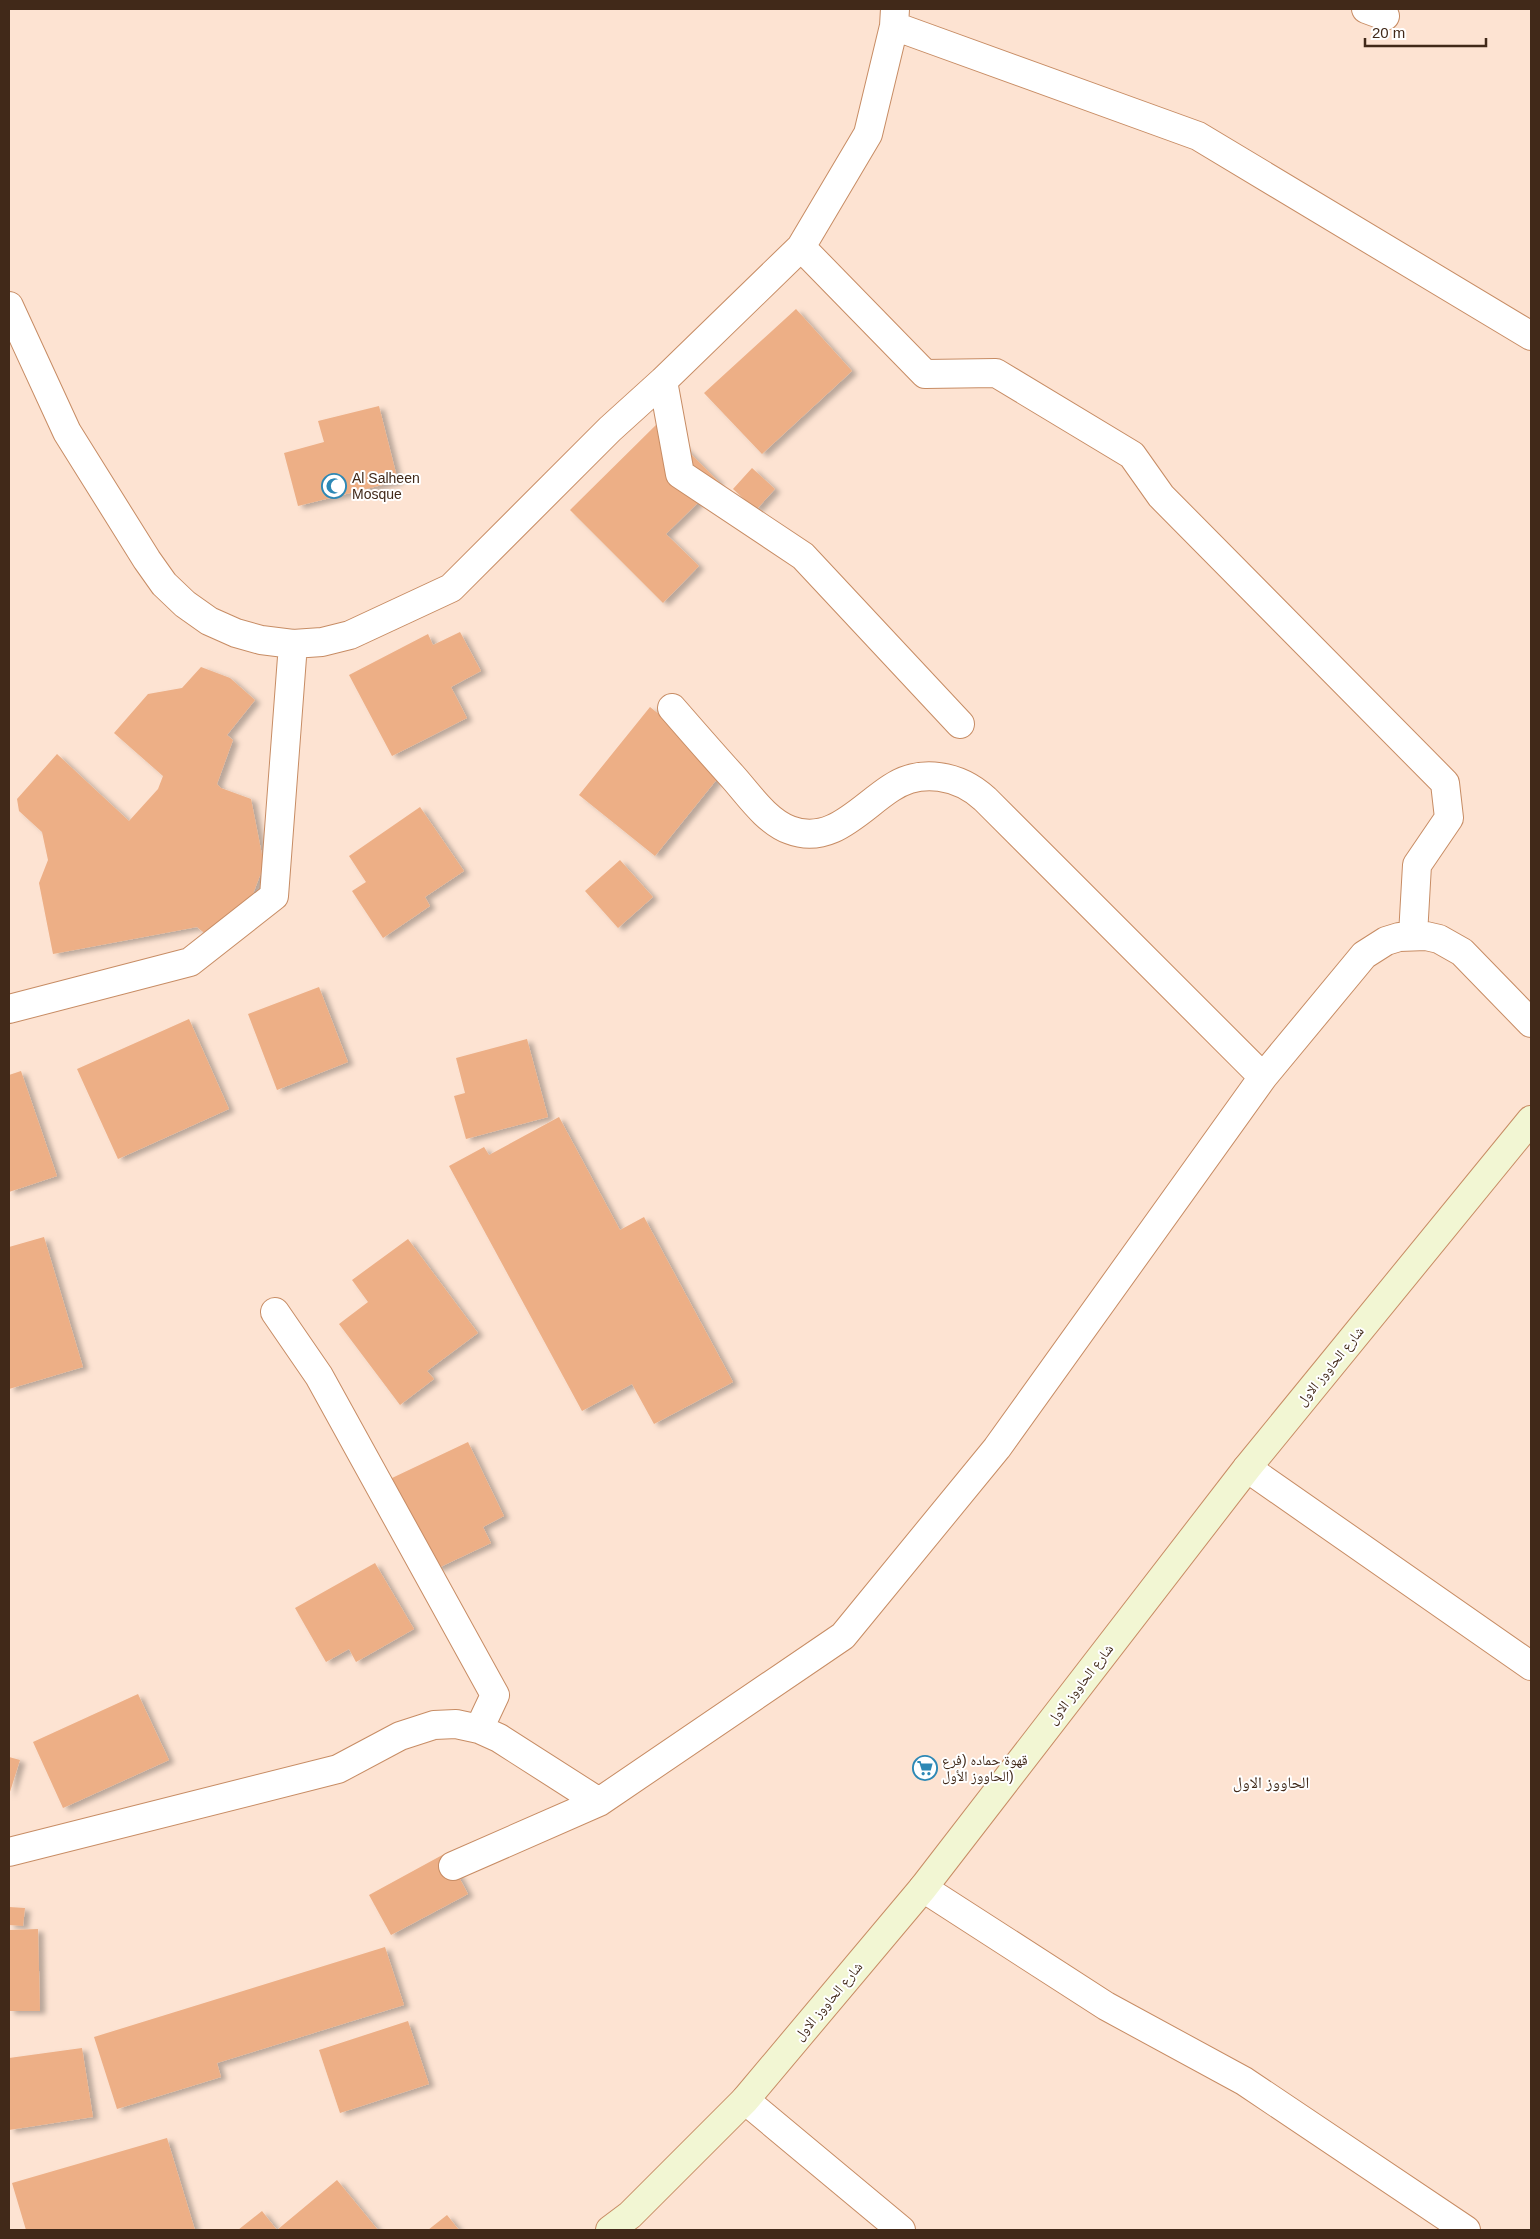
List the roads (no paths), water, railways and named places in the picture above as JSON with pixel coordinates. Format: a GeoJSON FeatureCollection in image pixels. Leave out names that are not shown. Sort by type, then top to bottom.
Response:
{"type":"FeatureCollection","features":[{"type":"Feature","properties":{"kind":"main road","name":"شارع الحاووز الاول"},"geometry":{"type":"LineString","coordinates":[[610,2230],[630,2214],[745,2100],[923,1888],[1247,1468],[1531,1120]]}},
{"type":"Feature","properties":{"kind":"street"},"geometry":{"type":"LineString","coordinates":[[9,306],[67,432],[164,584],[185,604],[209,621],[236,633],[261,640],[293,644],[322,642],[350,635],[451,588],[610,429],[663,381],[801,247],[868,134],[895,17],[1198,136],[1531,336]]}},
{"type":"Feature","properties":{"kind":"street"},"geometry":{"type":"LineString","coordinates":[[801,247],[925,374],[996,373],[1132,455],[1161,496],[1445,783],[1449,818],[1417,865],[1412,935]]}},
{"type":"Feature","properties":{"kind":"street"},"geometry":{"type":"LineString","coordinates":[[663,381],[680,474],[803,556],[960,724]]}},
{"type":"Feature","properties":{"kind":"street"},"geometry":{"type":"LineString","coordinates":[[9,1009],[190,962],[274,896],[293,644]]}},
{"type":"Feature","properties":{"kind":"street"},"geometry":{"type":"LineString","coordinates":[[672,708],[765,813],[792,830],[813,833],[834,829],[891,788],[915,778],[942,777],[967,785],[985,799],[1264,1077]]}},
{"type":"Feature","properties":{"kind":"street"},"geometry":{"type":"LineString","coordinates":[[453,1866],[599,1802],[843,1636],[997,1448],[1264,1077],[1364,955],[1386,941],[1412,935],[1439,939],[1462,952],[1531,1024]]}},
{"type":"Feature","properties":{"kind":"street"},"geometry":{"type":"LineString","coordinates":[[275,1312],[320,1376],[495,1695],[479,1729]]}},
{"type":"Feature","properties":{"kind":"street"},"geometry":{"type":"LineString","coordinates":[[1247,1468],[1531,1666]]}},
{"type":"Feature","properties":{"kind":"street"},"geometry":{"type":"LineString","coordinates":[[9,1852],[338,1769],[412,1730],[434,1725],[456,1724],[479,1729],[499,1738],[599,1802]]}},
{"type":"Feature","properties":{"kind":"street"},"geometry":{"type":"LineString","coordinates":[[923,1888],[1106,2006],[1244,2081],[1466,2230]]}},
{"type":"Feature","properties":{"kind":"street"},"geometry":{"type":"LineString","coordinates":[[745,2100],[902,2230]]}},
{"type":"Feature","properties":{"kind":"place","name":"Al Salheen Mosque"},"geometry":{"type":"Point","coordinates":[334,486]}},
{"type":"Feature","properties":{"kind":"place","name":"قهوة حماده (فرع الحاووز الأول)"},"geometry":{"type":"Point","coordinates":[925,1768]}},
{"type":"Feature","properties":{"kind":"district","name":"الحاووز الاول"},"geometry":{"type":"Point","coordinates":[1271,1782]}}]}
